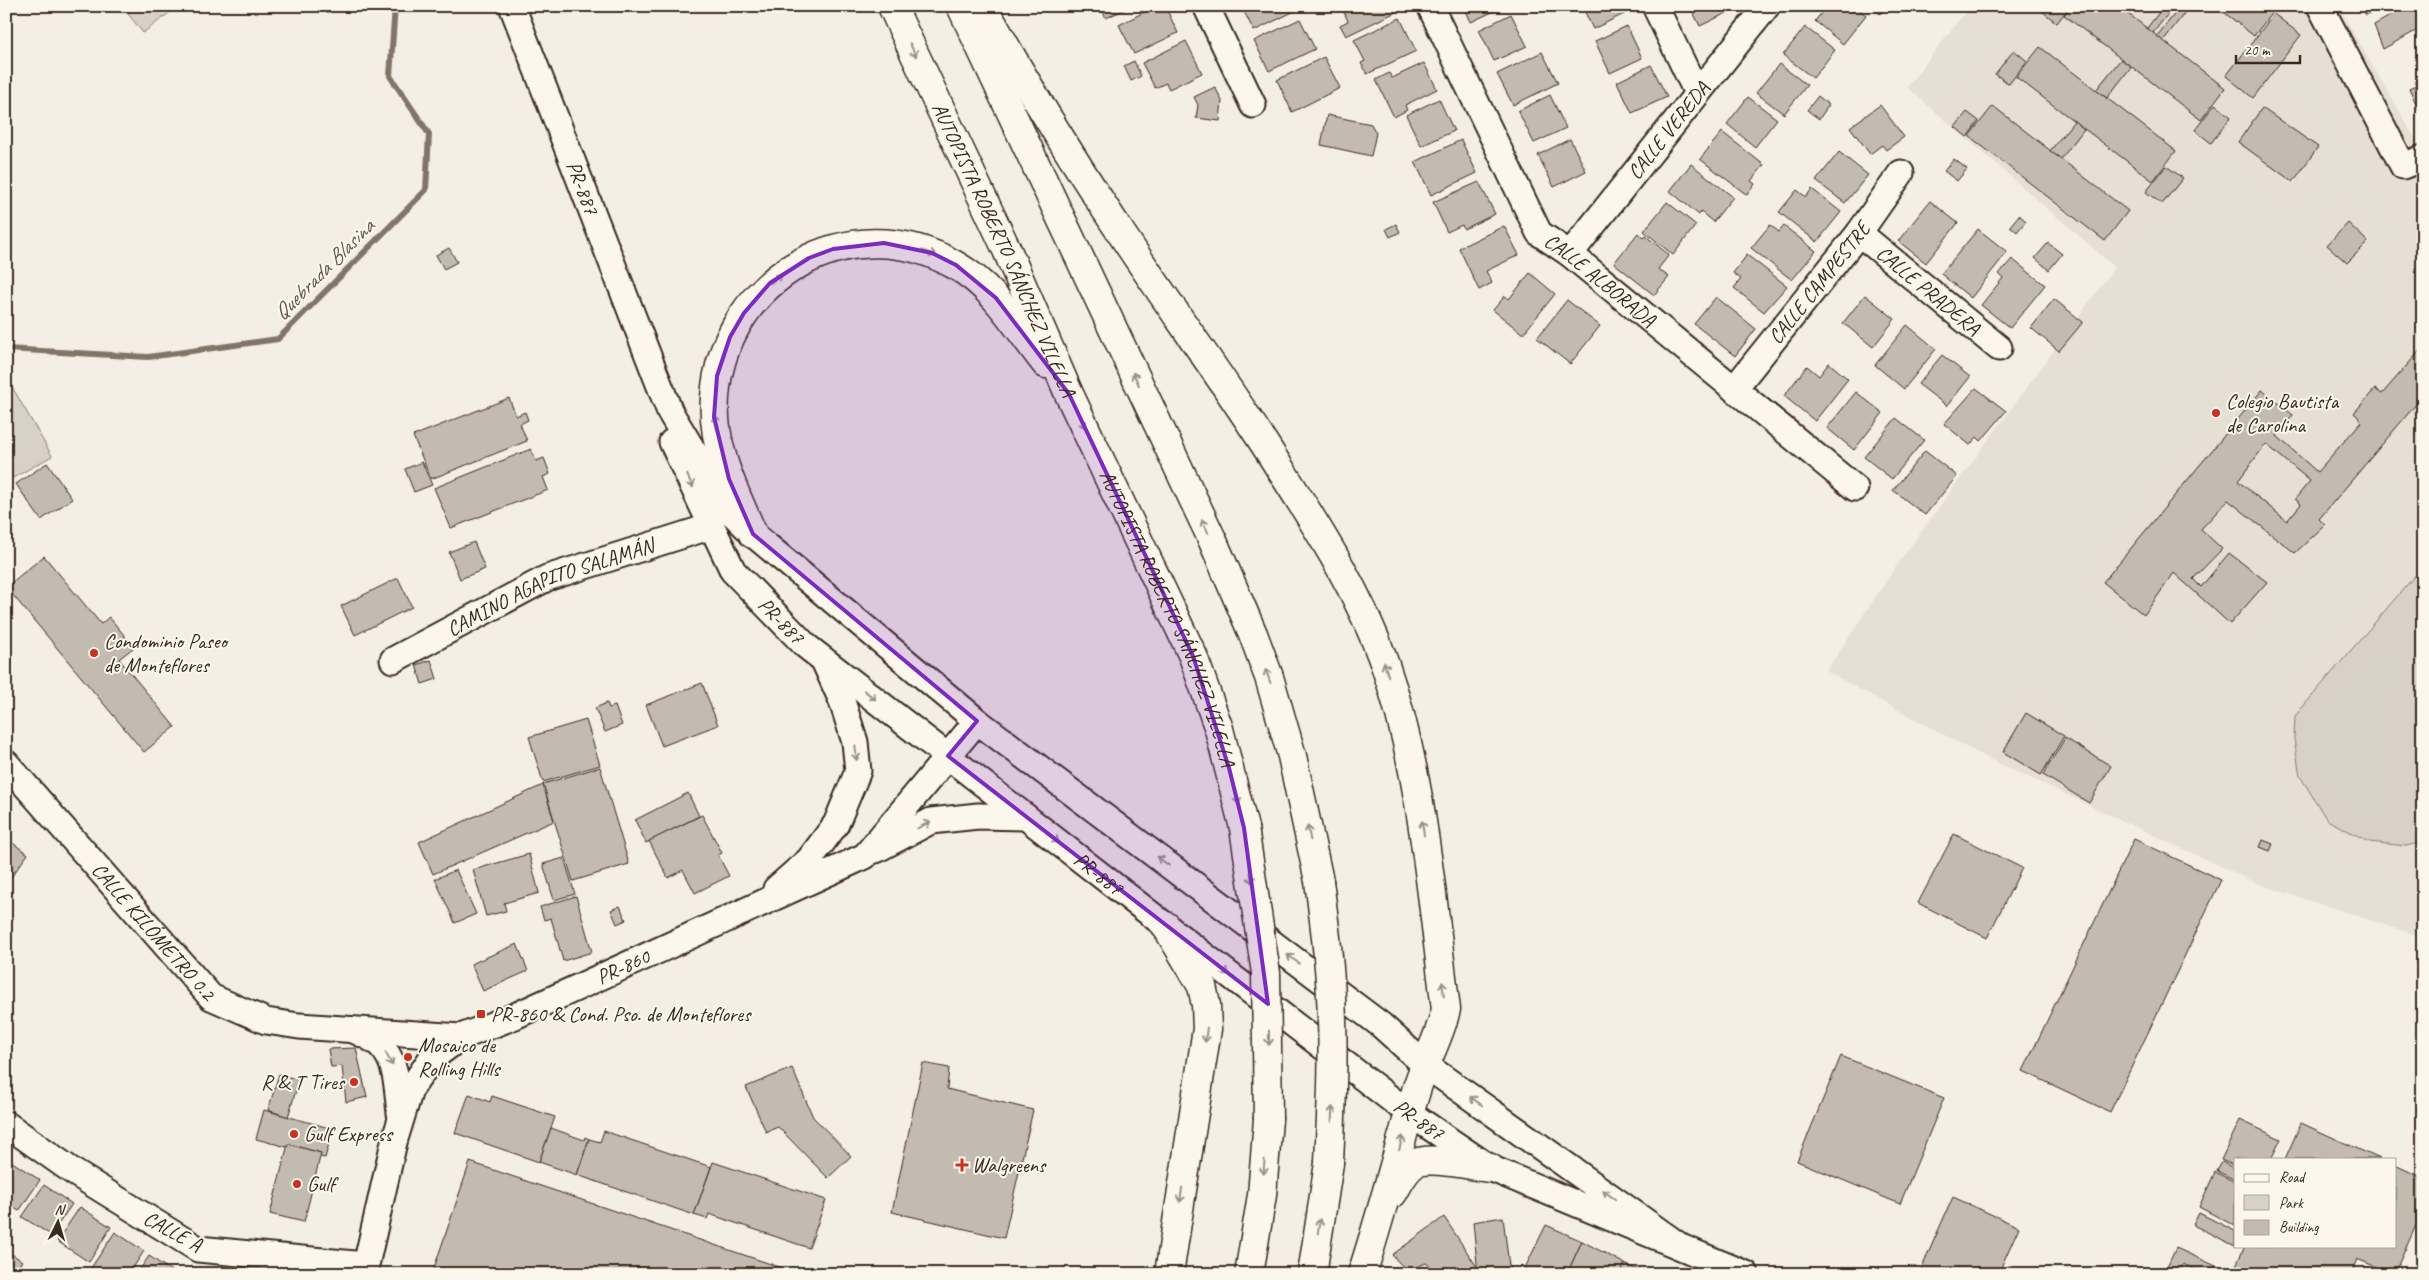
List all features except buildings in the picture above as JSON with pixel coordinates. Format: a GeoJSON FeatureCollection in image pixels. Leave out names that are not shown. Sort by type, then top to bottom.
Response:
{"type":"FeatureCollection","features":[{"type":"Feature","properties":{"kind":"highway","name":"AUTOPISTA ROBERTO SÁNCHEZ VILELLA"},"geometry":{"type":"LineString","coordinates":[[892,6],[1007,250],[1069,394],[1192,656],[1218,729],[1244,828],[1266,973],[1268,1118],[1262,1195],[1248,1274]]}},
{"type":"Feature","properties":{"kind":"highway"},"geometry":{"type":"LineString","coordinates":[[962,6],[1212,539],[1270,677],[1292,756],[1318,881],[1325,932],[1332,1021],[1332,1097],[1329,1163],[1312,1274]]}},
{"type":"Feature","properties":{"kind":"highway"},"geometry":{"type":"LineString","coordinates":[[982,6],[1024,82],[1069,153],[1127,242],[1235,398],[1342,568],[1367,619],[1385,664],[1409,747],[1429,876],[1446,1009],[1443,1022],[1424,1064],[1384,1207],[1362,1274]]}},
{"type":"Feature","properties":{"kind":"highway"},"geometry":{"type":"LineString","coordinates":[[753,534],[729,478],[719,444],[714,417],[717,376],[722,354],[744,313],[770,283],[809,258],[842,247],[884,243],[932,253],[956,265],[977,280],[1010,313],[1022,334],[1069,394]]}},
{"type":"Feature","properties":{"kind":"highway"},"geometry":{"type":"LineString","coordinates":[[1166,926],[1202,986],[1206,1005],[1207,1028],[1169,1274]]}},
{"type":"Feature","properties":{"kind":"highway"},"geometry":{"type":"LineString","coordinates":[[1384,1207],[1405,1172],[1416,1163],[1428,1160],[1490,1168]]}},
{"type":"Feature","properties":{"kind":"street","name":"PR-887"},"geometry":{"type":"LineString","coordinates":[[512,6],[670,412],[728,509],[753,534],[977,722],[1381,1025],[1424,1064],[1677,1244]]}},
{"type":"Feature","properties":{"kind":"street"},"geometry":{"type":"LineString","coordinates":[[1206,6],[1253,105]]}},
{"type":"Feature","properties":{"kind":"street","name":"CALLE ALBORADA"},"geometry":{"type":"LineString","coordinates":[[1430,6],[1539,233],[1570,254],[1855,488]]}},
{"type":"Feature","properties":{"kind":"street"},"geometry":{"type":"LineString","coordinates":[[1655,6],[1697,93]]}},
{"type":"Feature","properties":{"kind":"street","name":"CALLE VEREDA"},"geometry":{"type":"LineString","coordinates":[[1570,254],[1767,6]]}},
{"type":"Feature","properties":{"kind":"street"},"geometry":{"type":"LineString","coordinates":[[2320,6],[2413,162]]}},
{"type":"Feature","properties":{"kind":"street","name":"CALLE CAMPESTRE"},"geometry":{"type":"LineString","coordinates":[[1734,389],[1859,233],[1902,173]]}},
{"type":"Feature","properties":{"kind":"street","name":"CALLE PRADERA"},"geometry":{"type":"LineString","coordinates":[[1859,233],[1999,348]]}},
{"type":"Feature","properties":{"kind":"street","name":"PR-887"},"geometry":{"type":"LineString","coordinates":[[653,369],[669,437],[732,571],[806,646],[1409,1113],[1490,1168],[1746,1274]]}},
{"type":"Feature","properties":{"kind":"street","name":"CAMINO AGAPITO SALAMÁN"},"geometry":{"type":"LineString","coordinates":[[393,660],[547,578],[712,526]]}},
{"type":"Feature","properties":{"kind":"street"},"geometry":{"type":"LineString","coordinates":[[760,904],[809,860],[836,824],[858,771],[855,742],[842,701],[822,659]]}},
{"type":"Feature","properties":{"kind":"street","name":"PR-860"},"geometry":{"type":"LineString","coordinates":[[365,1269],[410,1090],[431,1059],[461,1036],[515,1016],[865,856],[977,722]]}},
{"type":"Feature","properties":{"kind":"street","name":"CALLE KILÓMETRO 0.2"},"geometry":{"type":"LineString","coordinates":[[6,763],[211,998],[266,1020],[299,1026],[461,1036]]}},
{"type":"Feature","properties":{"kind":"street"},"geometry":{"type":"LineString","coordinates":[[865,856],[931,821],[978,816],[1026,817]]}},
{"type":"Feature","properties":{"kind":"street"},"geometry":{"type":"LineString","coordinates":[[352,1029],[378,1043],[391,1060],[396,1079],[401,1122]]}},
{"type":"Feature","properties":{"kind":"street","name":"CALLE A"},"geometry":{"type":"LineString","coordinates":[[6,1124],[75,1173],[198,1249],[365,1269]]}},
{"type":"Feature","properties":{"kind":"highlighted area"},"geometry":{"type":"Polygon","coordinates":[[[884,243],[932,253],[956,265],[996,298],[1069,394],[1193,656],[1229,768],[1244,828],[1268,1004],[948,756],[977,721],[753,534],[729,479],[714,417],[715,398],[717,376],[730,337],[744,313],[770,283],[809,258],[833,249],[884,243]]]}},
{"type":"Feature","properties":{"kind":"shaded area","name":"Colegio Bautista de Carolina"},"geometry":{"type":"Polygon","coordinates":[[[1970,6],[2338,6],[2415,138],[2423,146],[2423,937],[2261,885],[1983,756],[1826,671],[1902,558],[2115,267],[1907,87],[1970,6]]]}},
{"type":"Feature","properties":{"kind":"green space"},"geometry":{"type":"Polygon","coordinates":[[[122,6],[176,6],[177,7],[143,33],[122,6]]]}},
{"type":"Feature","properties":{"kind":"green space"},"geometry":{"type":"Polygon","coordinates":[[[11,385],[52,456],[13,478],[6,466],[6,388],[11,385]]]}},
{"type":"Feature","properties":{"kind":"green space"},"geometry":{"type":"Polygon","coordinates":[[[2423,566],[2423,842],[2406,846],[2370,842],[2327,820],[2300,776],[2294,739],[2295,716],[2423,566]]]}},
{"type":"Feature","properties":{"kind":"waterway","name":"Quebrada Blasina"},"geometry":{"type":"LineString","coordinates":[[6,349],[148,357],[278,339],[426,190],[429,134],[390,76],[395,6]]}},
{"type":"Feature","properties":{"kind":"place","name":"Colegio Bautista de Carolina"},"geometry":{"type":"Point","coordinates":[2216,413]}},
{"type":"Feature","properties":{"kind":"place","name":"Condominio Paseo de Monteflores"},"geometry":{"type":"Point","coordinates":[94,653]}},
{"type":"Feature","properties":{"kind":"place","name":"PR-860 & Cond. Pso. de Monteflores"},"geometry":{"type":"Point","coordinates":[481,1014]}},
{"type":"Feature","properties":{"kind":"place","name":"Mosaico de Rolling Hills"},"geometry":{"type":"Point","coordinates":[408,1057]}},
{"type":"Feature","properties":{"kind":"place","name":"R & T Tires"},"geometry":{"type":"Point","coordinates":[354,1082]}},
{"type":"Feature","properties":{"kind":"place","name":"Gulf Express"},"geometry":{"type":"Point","coordinates":[294,1134]}},
{"type":"Feature","properties":{"kind":"place","name":"Walgreens"},"geometry":{"type":"Point","coordinates":[962,1165]}},
{"type":"Feature","properties":{"kind":"place","name":"Gulf"},"geometry":{"type":"Point","coordinates":[297,1184]}}]}
